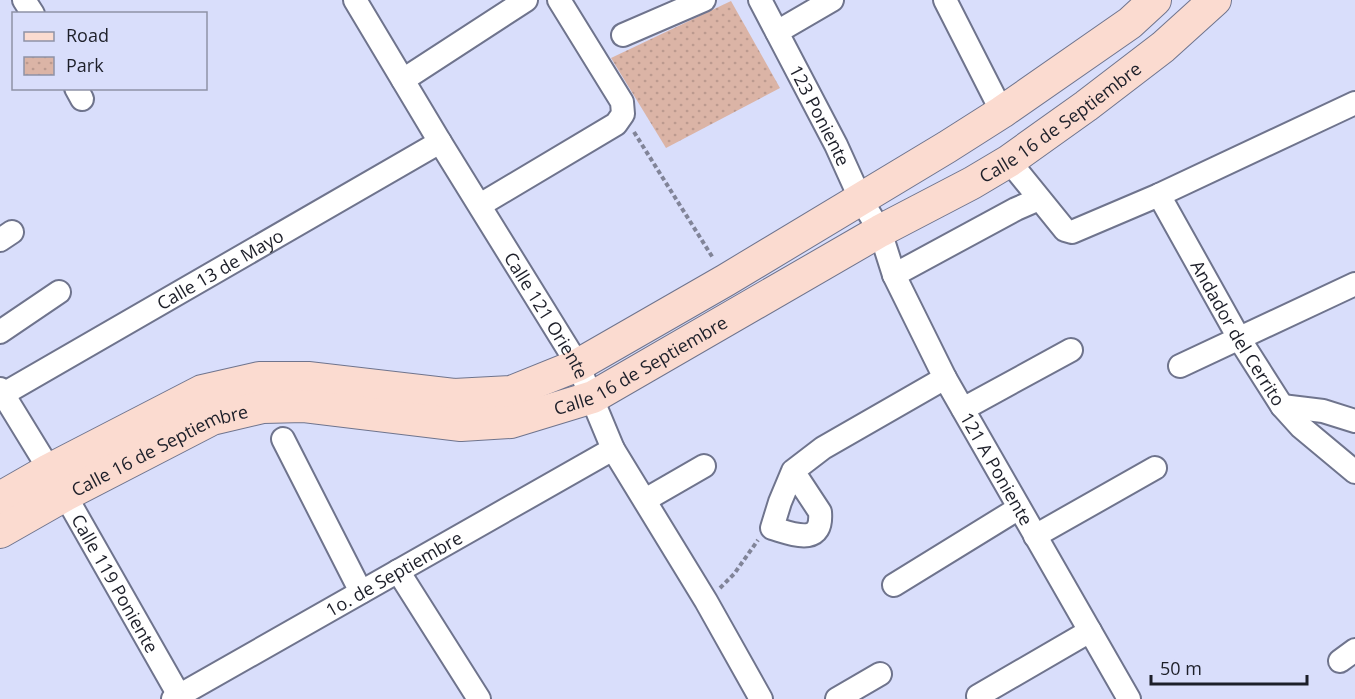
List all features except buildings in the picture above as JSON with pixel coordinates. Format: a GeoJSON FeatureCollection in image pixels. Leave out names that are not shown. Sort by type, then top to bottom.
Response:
{"type":"FeatureCollection","features":[{"type":"Feature","properties":{"kind":"main road","name":"Calle 16 de Septiembre"},"geometry":{"type":"LineString","coordinates":[[0,532],[57,482],[202,391],[259,378],[308,378],[454,395],[511,392],[578,365],[726,280],[947,147],[1002,112],[1130,23],[1155,0]]}},
{"type":"Feature","properties":{"kind":"main road","name":"Calle 16 de Septiembre"},"geometry":{"type":"LineString","coordinates":[[0,498],[57,482],[212,419],[263,408],[304,406],[460,425],[511,422],[593,397],[880,231],[1009,161],[1163,47],[1215,0]]}},
{"type":"Feature","properties":{"kind":"street","name":"Calle 121 Oriente"},"geometry":{"type":"LineString","coordinates":[[355,0],[578,365],[613,449],[706,601],[761,699]]}},
{"type":"Feature","properties":{"kind":"street"},"geometry":{"type":"LineString","coordinates":[[403,80],[526,0]]}},
{"type":"Feature","properties":{"kind":"street"},"geometry":{"type":"LineString","coordinates":[[480,205],[616,124],[623,114],[622,102],[559,0]]}},
{"type":"Feature","properties":{"kind":"street"},"geometry":{"type":"LineString","coordinates":[[623,35],[704,0]]}},
{"type":"Feature","properties":{"kind":"street","name":"123 Poniente"},"geometry":{"type":"LineString","coordinates":[[760,0],[836,145],[860,198],[880,231]]}},
{"type":"Feature","properties":{"kind":"street"},"geometry":{"type":"LineString","coordinates":[[777,32],[832,0]]}},
{"type":"Feature","properties":{"kind":"street"},"geometry":{"type":"LineString","coordinates":[[945,0],[1002,112]]}},
{"type":"Feature","properties":{"kind":"street"},"geometry":{"type":"LineString","coordinates":[[1009,161],[1065,230],[1072,232],[1158,195],[1355,103]]}},
{"type":"Feature","properties":{"kind":"street","name":"Calle 13 de Mayo"},"geometry":{"type":"LineString","coordinates":[[1,393],[440,141]]}},
{"type":"Feature","properties":{"kind":"street","name":"Andador del Cerrito"},"geometry":{"type":"LineString","coordinates":[[1158,195],[1239,340],[1282,406],[1323,411],[1355,421]]}},
{"type":"Feature","properties":{"kind":"street"},"geometry":{"type":"LineString","coordinates":[[894,274],[1039,199]]}},
{"type":"Feature","properties":{"kind":"street","name":"121 A Poniente"},"geometry":{"type":"LineString","coordinates":[[880,231],[894,274],[945,378],[1129,699]]}},
{"type":"Feature","properties":{"kind":"street"},"geometry":{"type":"LineString","coordinates":[[1180,366],[1355,284]]}},
{"type":"Feature","properties":{"kind":"street"},"geometry":{"type":"LineString","coordinates":[[0,332],[59,292]]}},
{"type":"Feature","properties":{"kind":"street"},"geometry":{"type":"LineString","coordinates":[[963,409],[1071,350]]}},
{"type":"Feature","properties":{"kind":"street"},"geometry":{"type":"LineString","coordinates":[[793,471],[820,512],[821,520],[818,528],[811,535],[799,536],[772,528],[793,471],[832,442],[945,378]]}},
{"type":"Feature","properties":{"kind":"street","name":"Calle 119 Poniente"},"geometry":{"type":"LineString","coordinates":[[1,393],[57,482],[178,698]]}},
{"type":"Feature","properties":{"kind":"street"},"geometry":{"type":"LineString","coordinates":[[1282,406],[1301,427],[1355,472]]}},
{"type":"Feature","properties":{"kind":"street"},"geometry":{"type":"LineString","coordinates":[[284,439],[361,592]]}},
{"type":"Feature","properties":{"kind":"street","name":"1o. de Septiembre"},"geometry":{"type":"LineString","coordinates":[[178,698],[613,449]]}},
{"type":"Feature","properties":{"kind":"street"},"geometry":{"type":"LineString","coordinates":[[645,500],[704,466]]}},
{"type":"Feature","properties":{"kind":"street"},"geometry":{"type":"LineString","coordinates":[[1035,536],[1155,468]]}},
{"type":"Feature","properties":{"kind":"street"},"geometry":{"type":"LineString","coordinates":[[894,585],[1019,508]]}},
{"type":"Feature","properties":{"kind":"street"},"geometry":{"type":"LineString","coordinates":[[398,571],[479,699]]}},
{"type":"Feature","properties":{"kind":"street"},"geometry":{"type":"LineString","coordinates":[[978,696],[1090,630]]}},
{"type":"Feature","properties":{"kind":"street"},"geometry":{"type":"LineString","coordinates":[[837,699],[880,674]]}},
{"type":"Feature","properties":{"kind":"path"},"geometry":{"type":"LineString","coordinates":[[623,114],[726,280]]}},
{"type":"Feature","properties":{"kind":"path"},"geometry":{"type":"LineString","coordinates":[[706,601],[734,574],[757,541],[772,528]]}},
{"type":"Feature","properties":{"kind":"green space"},"geometry":{"type":"Polygon","coordinates":[[[731,1],[780,88],[666,148],[611,58],[731,1]]]}}]}
